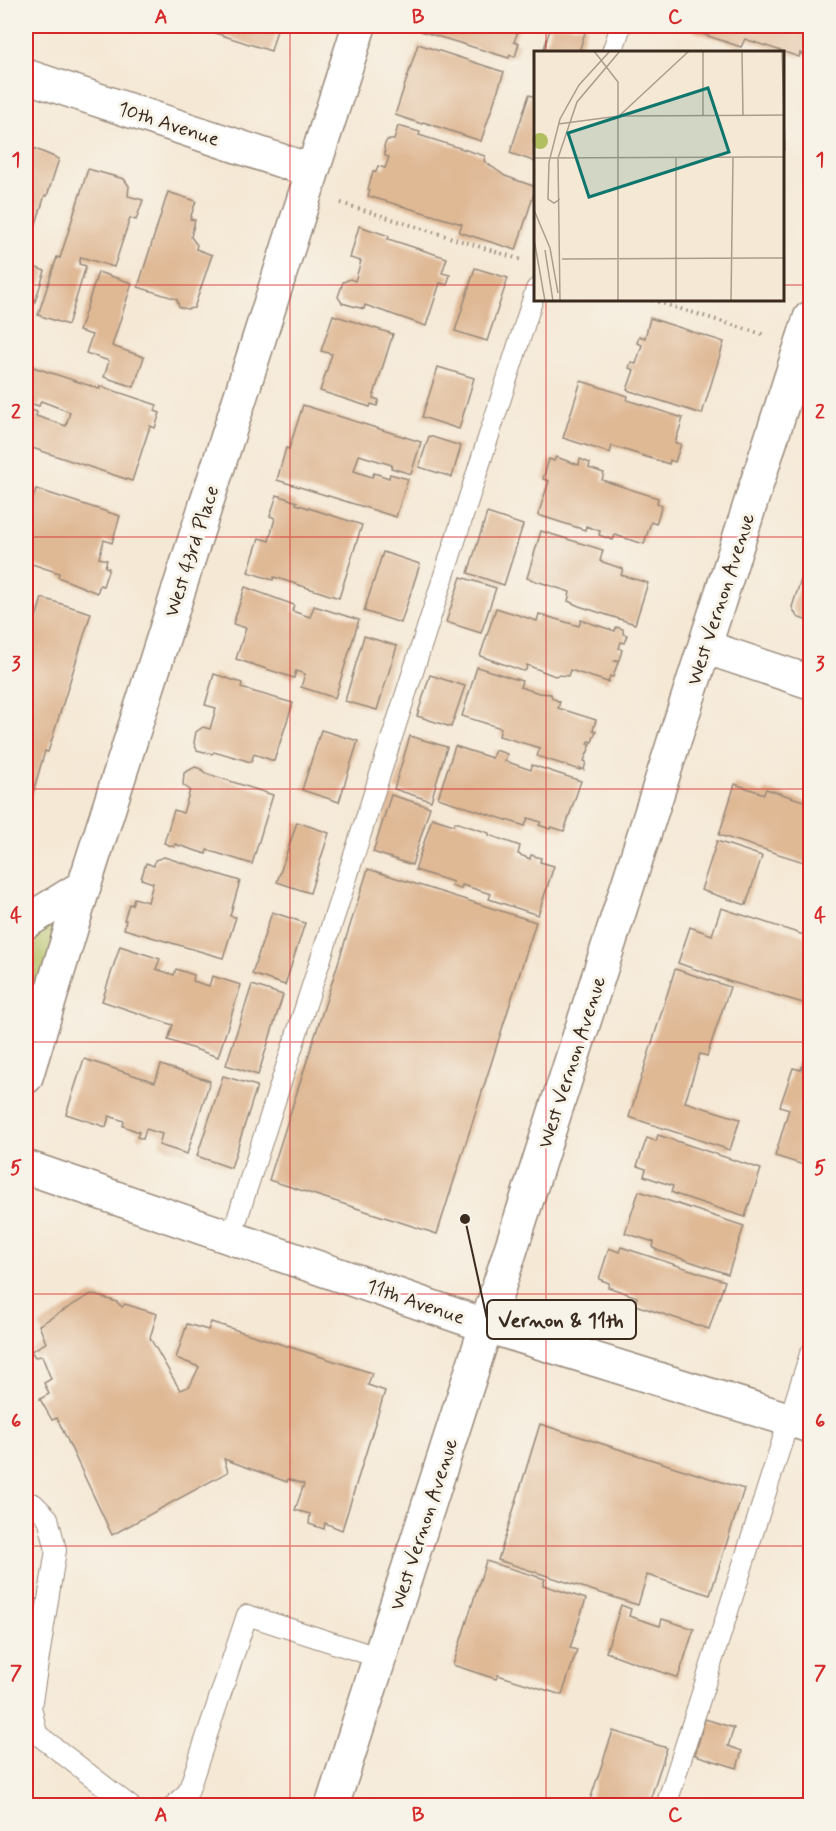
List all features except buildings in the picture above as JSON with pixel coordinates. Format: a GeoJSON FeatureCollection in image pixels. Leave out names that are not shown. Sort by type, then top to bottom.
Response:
{"type":"FeatureCollection","features":[{"type":"Feature","properties":{"kind":"street","name":"West 43rd Place"},"geometry":{"type":"LineString","coordinates":[[26,1077],[84,886],[359,26]]}},
{"type":"Feature","properties":{"kind":"street","name":"10th Avenue"},"geometry":{"type":"LineString","coordinates":[[26,76],[309,181]]}},
{"type":"Feature","properties":{"kind":"street","name":"West Vernon Avenue"},"geometry":{"type":"LineString","coordinates":[[332,1806],[806,332]]}},
{"type":"Feature","properties":{"kind":"street"},"geometry":{"type":"LineString","coordinates":[[705,647],[810,682]]}},
{"type":"Feature","properties":{"kind":"street"},"geometry":{"type":"LineString","coordinates":[[26,922],[84,886]]}},
{"type":"Feature","properties":{"kind":"street","name":"11th Avenue"},"geometry":{"type":"LineString","coordinates":[[26,1167],[487,1326],[800,1423]]}},
{"type":"Feature","properties":{"kind":"lane"},"geometry":{"type":"LineString","coordinates":[[612,51],[621,26]]}},
{"type":"Feature","properties":{"kind":"lane"},"geometry":{"type":"LineString","coordinates":[[231,1238],[534,295]]}},
{"type":"Feature","properties":{"kind":"lane"},"geometry":{"type":"LineString","coordinates":[[666,1806],[800,1423],[810,1354]]}},
{"type":"Feature","properties":{"kind":"lane"},"geometry":{"type":"LineString","coordinates":[[26,1502],[34,1504],[48,1518],[56,1550],[31,1707],[37,1734],[130,1806]]}},
{"type":"Feature","properties":{"kind":"lane"},"geometry":{"type":"LineString","coordinates":[[173,1806],[188,1792],[247,1615],[380,1658]]}},
{"type":"Feature","properties":{"kind":"path"},"geometry":{"type":"LineString","coordinates":[[309,181],[525,261]]}},
{"type":"Feature","properties":{"kind":"path"},"geometry":{"type":"LineString","coordinates":[[662,302],[806,332]]}},
{"type":"Feature","properties":{"kind":"green space"},"geometry":{"type":"Polygon","coordinates":[[[53,919],[60,919],[26,1034],[26,941],[53,919]]]}},
{"type":"Feature","properties":{"kind":"place","name":"Vernon & 11th"},"geometry":{"type":"Point","coordinates":[465,1219]}}]}
